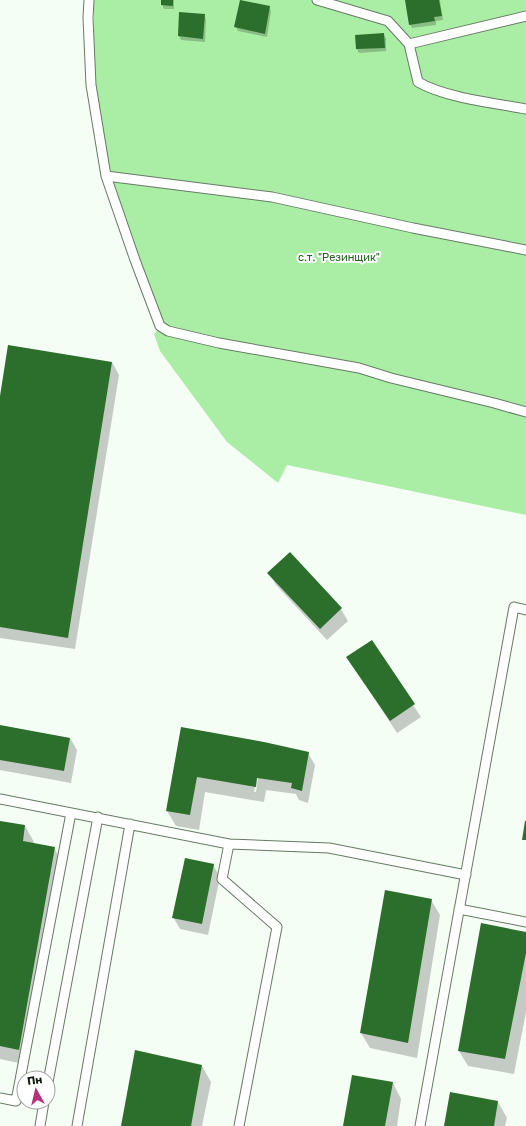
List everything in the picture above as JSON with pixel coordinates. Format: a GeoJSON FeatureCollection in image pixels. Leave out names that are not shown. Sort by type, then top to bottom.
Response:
{"type":"FeatureCollection","features":[{"type":"Feature","properties":{"kind":"lane"},"geometry":{"type":"LineString","coordinates":[[88,0],[91,85],[106,176],[160,326],[168,331],[219,343],[359,368],[391,378],[526,412]]}},
{"type":"Feature","properties":{"kind":"lane"},"geometry":{"type":"LineString","coordinates":[[317,0],[388,21],[409,44],[418,82],[429,88],[474,100],[526,109]]}},
{"type":"Feature","properties":{"kind":"lane"},"geometry":{"type":"LineString","coordinates":[[409,44],[526,16]]}},
{"type":"Feature","properties":{"kind":"lane"},"geometry":{"type":"LineString","coordinates":[[106,176],[272,197],[413,228],[526,250]]}},
{"type":"Feature","properties":{"kind":"lane"},"geometry":{"type":"LineString","coordinates":[[420,1126],[514,607],[526,610]]}},
{"type":"Feature","properties":{"kind":"lane"},"geometry":{"type":"LineString","coordinates":[[0,799],[98,817],[229,844],[329,848],[466,875]]}},
{"type":"Feature","properties":{"kind":"lane"},"geometry":{"type":"LineString","coordinates":[[0,1098],[16,1101],[71,812]]}},
{"type":"Feature","properties":{"kind":"lane"},"geometry":{"type":"LineString","coordinates":[[50,1070],[98,817]]}},
{"type":"Feature","properties":{"kind":"lane"},"geometry":{"type":"LineString","coordinates":[[77,1126],[130,824]]}},
{"type":"Feature","properties":{"kind":"lane"},"geometry":{"type":"LineString","coordinates":[[229,844],[222,879],[277,927],[239,1126]]}},
{"type":"Feature","properties":{"kind":"lane"},"geometry":{"type":"LineString","coordinates":[[459,909],[526,922]]}},
{"type":"Feature","properties":{"kind":"lane"},"geometry":{"type":"LineString","coordinates":[[40,1126],[43,1110]]}},
{"type":"Feature","properties":{"kind":"green space","name":"с.т. \"Резинщик\""},"geometry":{"type":"Polygon","coordinates":[[[94,0],[526,0],[526,14],[420,39],[407,51],[414,85],[437,94],[526,112],[526,515],[287,465],[278,483],[227,442],[160,351],[154,334],[163,324],[119,203],[107,163],[94,92],[94,0]]]}},
{"type":"Feature","properties":{"kind":"green space"},"geometry":{"type":"Polygon","coordinates":[[[526,17],[526,106],[432,88],[421,81],[411,45],[526,17]]]}},
{"type":"Feature","properties":{"kind":"building"},"geometry":{"type":"Polygon","coordinates":[[[161,0],[173,0],[173,6],[161,5],[161,0]]]}},
{"type":"Feature","properties":{"kind":"building"},"geometry":{"type":"Polygon","coordinates":[[[240,0],[270,6],[265,34],[234,27],[240,0]]]}},
{"type":"Feature","properties":{"kind":"building"},"geometry":{"type":"Polygon","coordinates":[[[405,0],[439,0],[442,16],[434,17],[435,21],[409,25],[405,0]]]}},
{"type":"Feature","properties":{"kind":"building"},"geometry":{"type":"Polygon","coordinates":[[[179,12],[205,14],[203,39],[178,36],[179,12]]]}},
{"type":"Feature","properties":{"kind":"building"},"geometry":{"type":"Polygon","coordinates":[[[384,33],[385,48],[356,49],[355,35],[384,33]]]}},
{"type":"Feature","properties":{"kind":"building"},"geometry":{"type":"Polygon","coordinates":[[[8,345],[112,362],[68,638],[0,627],[0,396],[8,345]]]}},
{"type":"Feature","properties":{"kind":"building"},"geometry":{"type":"Polygon","coordinates":[[[290,552],[342,608],[320,629],[267,573],[290,552]]]}},
{"type":"Feature","properties":{"kind":"building"},"geometry":{"type":"Polygon","coordinates":[[[372,640],[415,704],[390,721],[346,657],[372,640]]]}},
{"type":"Feature","properties":{"kind":"building"},"geometry":{"type":"Polygon","coordinates":[[[0,725],[70,738],[64,771],[0,760],[0,725]]]}},
{"type":"Feature","properties":{"kind":"building"},"geometry":{"type":"Polygon","coordinates":[[[181,727],[309,752],[302,791],[291,788],[292,783],[257,778],[256,787],[197,777],[190,815],[166,811],[181,727]]]}},
{"type":"Feature","properties":{"kind":"building"},"geometry":{"type":"Polygon","coordinates":[[[0,821],[25,825],[23,841],[55,847],[19,1050],[0,1046],[0,821]]]}},
{"type":"Feature","properties":{"kind":"building"},"geometry":{"type":"Polygon","coordinates":[[[525,821],[526,840],[522,840],[525,821]]]}},
{"type":"Feature","properties":{"kind":"building"},"geometry":{"type":"Polygon","coordinates":[[[185,858],[214,864],[202,924],[172,918],[185,858]]]}},
{"type":"Feature","properties":{"kind":"building"},"geometry":{"type":"Polygon","coordinates":[[[385,890],[432,899],[408,1043],[360,1033],[385,890]]]}},
{"type":"Feature","properties":{"kind":"building"},"geometry":{"type":"Polygon","coordinates":[[[481,923],[526,932],[526,953],[505,1059],[458,1051],[481,923]]]}},
{"type":"Feature","properties":{"kind":"building"},"geometry":{"type":"Polygon","coordinates":[[[135,1050],[202,1065],[191,1126],[121,1126],[135,1050]]]}},
{"type":"Feature","properties":{"kind":"building"},"geometry":{"type":"Polygon","coordinates":[[[352,1075],[393,1082],[385,1126],[343,1126],[352,1075]]]}},
{"type":"Feature","properties":{"kind":"building"},"geometry":{"type":"Polygon","coordinates":[[[450,1092],[498,1101],[494,1126],[444,1126],[450,1092]]]}}]}
